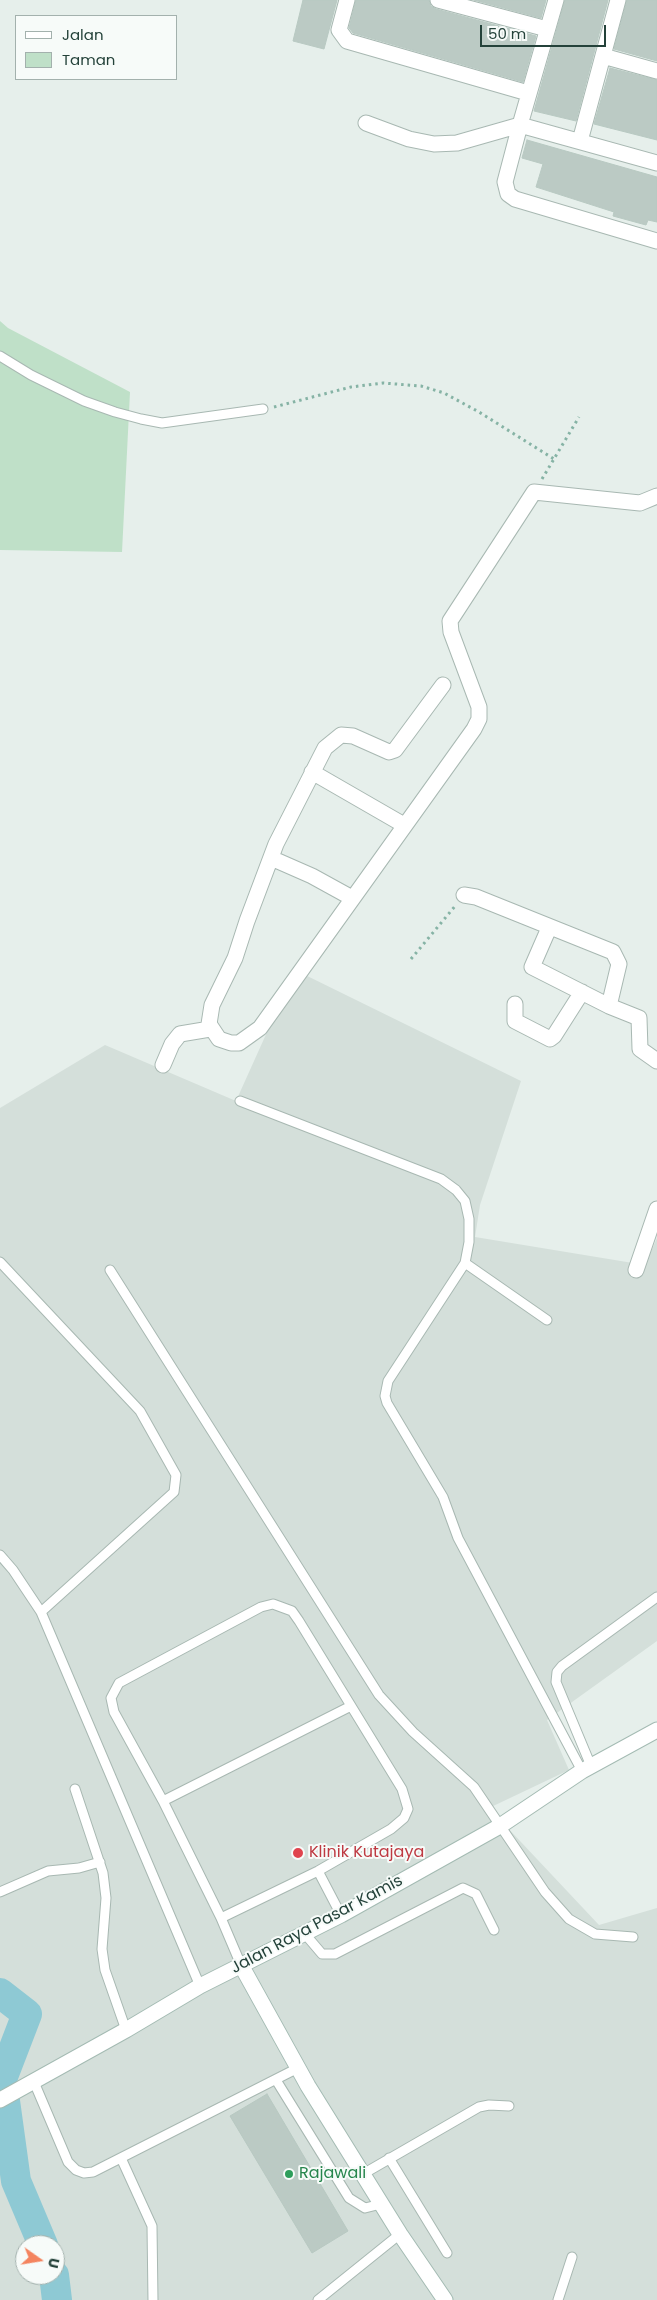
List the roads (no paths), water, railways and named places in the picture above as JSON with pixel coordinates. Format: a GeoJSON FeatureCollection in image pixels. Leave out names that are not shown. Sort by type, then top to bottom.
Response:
{"type":"FeatureCollection","features":[{"type":"Feature","properties":{"kind":"street"},"geometry":{"type":"LineString","coordinates":[[347,0],[340,26],[341,34],[347,41],[528,92]]}},
{"type":"Feature","properties":{"kind":"street"},"geometry":{"type":"LineString","coordinates":[[438,0],[547,29]]}},
{"type":"Feature","properties":{"kind":"street"},"geometry":{"type":"LineString","coordinates":[[556,0],[528,92],[505,182],[508,194],[515,199],[657,241]]}},
{"type":"Feature","properties":{"kind":"street"},"geometry":{"type":"LineString","coordinates":[[580,141],[618,0]]}},
{"type":"Feature","properties":{"kind":"street"},"geometry":{"type":"LineString","coordinates":[[603,56],[657,71]]}},
{"type":"Feature","properties":{"kind":"street"},"geometry":{"type":"LineString","coordinates":[[366,123],[409,139],[434,144],[457,143],[520,125],[657,163]]}},
{"type":"Feature","properties":{"kind":"street"},"geometry":{"type":"LineString","coordinates":[[443,685],[395,750],[388,752],[368,740],[353,736],[341,736],[325,748],[270,858],[235,958],[212,1005],[208,1018],[210,1028],[218,1039],[231,1043],[246,1040],[260,1028],[478,722],[479,707],[450,632],[450,622],[534,492],[640,503],[657,496]]}},
{"type":"Feature","properties":{"kind":"street"},"geometry":{"type":"LineString","coordinates":[[312,772],[404,825]]}},
{"type":"Feature","properties":{"kind":"street"},"geometry":{"type":"LineString","coordinates":[[270,858],[312,876],[352,898]]}},
{"type":"Feature","properties":{"kind":"street"},"geometry":{"type":"LineString","coordinates":[[464,895],[476,897],[549,928],[602,946],[616,956],[618,967],[609,1006]]}},
{"type":"Feature","properties":{"kind":"street"},"geometry":{"type":"LineString","coordinates":[[549,928],[532,967],[609,1006],[639,1018],[640,1049],[657,1061]]}},
{"type":"Feature","properties":{"kind":"street"},"geometry":{"type":"LineString","coordinates":[[515,1004],[515,1021],[550,1039],[554,1036],[582,992]]}},
{"type":"Feature","properties":{"kind":"street"},"geometry":{"type":"LineString","coordinates":[[163,1065],[172,1044],[180,1034],[210,1028]]}},
{"type":"Feature","properties":{"kind":"street"},"geometry":{"type":"LineString","coordinates":[[636,1270],[657,1209]]}},
{"type":"Feature","properties":{"kind":"street","name":"Jalan Raya Pasar Kamis"},"geometry":{"type":"LineString","coordinates":[[0,2100],[21,2090],[200,1986],[341,1915],[500,1826],[587,1769],[657,1730]]}},
{"type":"Feature","properties":{"kind":"street"},"geometry":{"type":"LineString","coordinates":[[241,1965],[298,2068],[400,2234],[445,2300]]}},
{"type":"Feature","properties":{"kind":"lane"},"geometry":{"type":"LineString","coordinates":[[0,356],[31,375],[84,401],[141,419],[162,423],[263,410]]}},
{"type":"Feature","properties":{"kind":"lane"},"geometry":{"type":"LineString","coordinates":[[240,1101],[441,1179],[456,1190],[465,1201],[470,1219],[469,1242],[465,1263],[388,1381],[385,1396],[386,1403],[443,1497],[466,1554],[587,1769]]}},
{"type":"Feature","properties":{"kind":"lane"},"geometry":{"type":"LineString","coordinates":[[0,1262],[140,1411],[176,1475],[174,1492],[41,1612]]}},
{"type":"Feature","properties":{"kind":"lane"},"geometry":{"type":"LineString","coordinates":[[465,1263],[547,1320]]}},
{"type":"Feature","properties":{"kind":"lane"},"geometry":{"type":"LineString","coordinates":[[110,1270],[379,1695],[413,1732],[474,1787],[545,1892],[568,1919],[595,1934],[633,1937]]}},
{"type":"Feature","properties":{"kind":"lane"},"geometry":{"type":"LineString","coordinates":[[0,1555],[13,1570],[41,1612],[200,1986]]}},
{"type":"Feature","properties":{"kind":"lane"},"geometry":{"type":"LineString","coordinates":[[587,1769],[556,1682],[557,1672],[562,1666],[657,1597]]}},
{"type":"Feature","properties":{"kind":"lane"},"geometry":{"type":"LineString","coordinates":[[221,1918],[318,1871],[391,1829],[407,1814],[408,1809],[402,1789],[292,1611],[273,1604],[261,1607],[119,1683],[112,1692],[114,1712],[163,1801],[221,1918],[241,1965]]}},
{"type":"Feature","properties":{"kind":"lane"},"geometry":{"type":"LineString","coordinates":[[163,1801],[351,1706]]}},
{"type":"Feature","properties":{"kind":"lane"},"geometry":{"type":"LineString","coordinates":[[75,1789],[100,1862],[106,1898],[102,1949],[105,1970],[126,2030]]}},
{"type":"Feature","properties":{"kind":"lane"},"geometry":{"type":"LineString","coordinates":[[0,1892],[48,1871],[79,1868],[100,1862]]}},
{"type":"Feature","properties":{"kind":"lane"},"geometry":{"type":"LineString","coordinates":[[318,1871],[341,1915]]}},
{"type":"Feature","properties":{"kind":"lane"},"geometry":{"type":"LineString","coordinates":[[305,1934],[313,1946],[322,1954],[335,1954],[463,1888],[476,1894],[494,1930]]}},
{"type":"Feature","properties":{"kind":"lane"},"geometry":{"type":"LineString","coordinates":[[34,2082],[72,2166],[80,2172],[93,2172],[298,2068]]}},
{"type":"Feature","properties":{"kind":"lane"},"geometry":{"type":"LineString","coordinates":[[276,2080],[349,2198],[365,2208],[381,2204]]}},
{"type":"Feature","properties":{"kind":"lane"},"geometry":{"type":"LineString","coordinates":[[363,2174],[479,2107],[489,2105],[509,2106]]}},
{"type":"Feature","properties":{"kind":"lane"},"geometry":{"type":"LineString","coordinates":[[122,2158],[152,2226],[153,2300]]}},
{"type":"Feature","properties":{"kind":"lane"},"geometry":{"type":"LineString","coordinates":[[389,2158],[447,2253]]}},
{"type":"Feature","properties":{"kind":"lane"},"geometry":{"type":"LineString","coordinates":[[318,2300],[400,2234]]}},
{"type":"Feature","properties":{"kind":"lane"},"geometry":{"type":"LineString","coordinates":[[558,2300],[572,2257]]}},
{"type":"Feature","properties":{"kind":"waterway"},"geometry":{"type":"LineString","coordinates":[[0,1993],[27,2014],[2,2079],[16,2181],[39,2235]]}},
{"type":"Feature","properties":{"kind":"waterway"},"geometry":{"type":"LineString","coordinates":[[55,2285],[57,2300]]}},
{"type":"Feature","properties":{"kind":"place","name":"Klinik Kutajaya"},"geometry":{"type":"Point","coordinates":[298,1853]}},
{"type":"Feature","properties":{"kind":"place","name":"Rajawali"},"geometry":{"type":"Point","coordinates":[289,2174]}}]}
